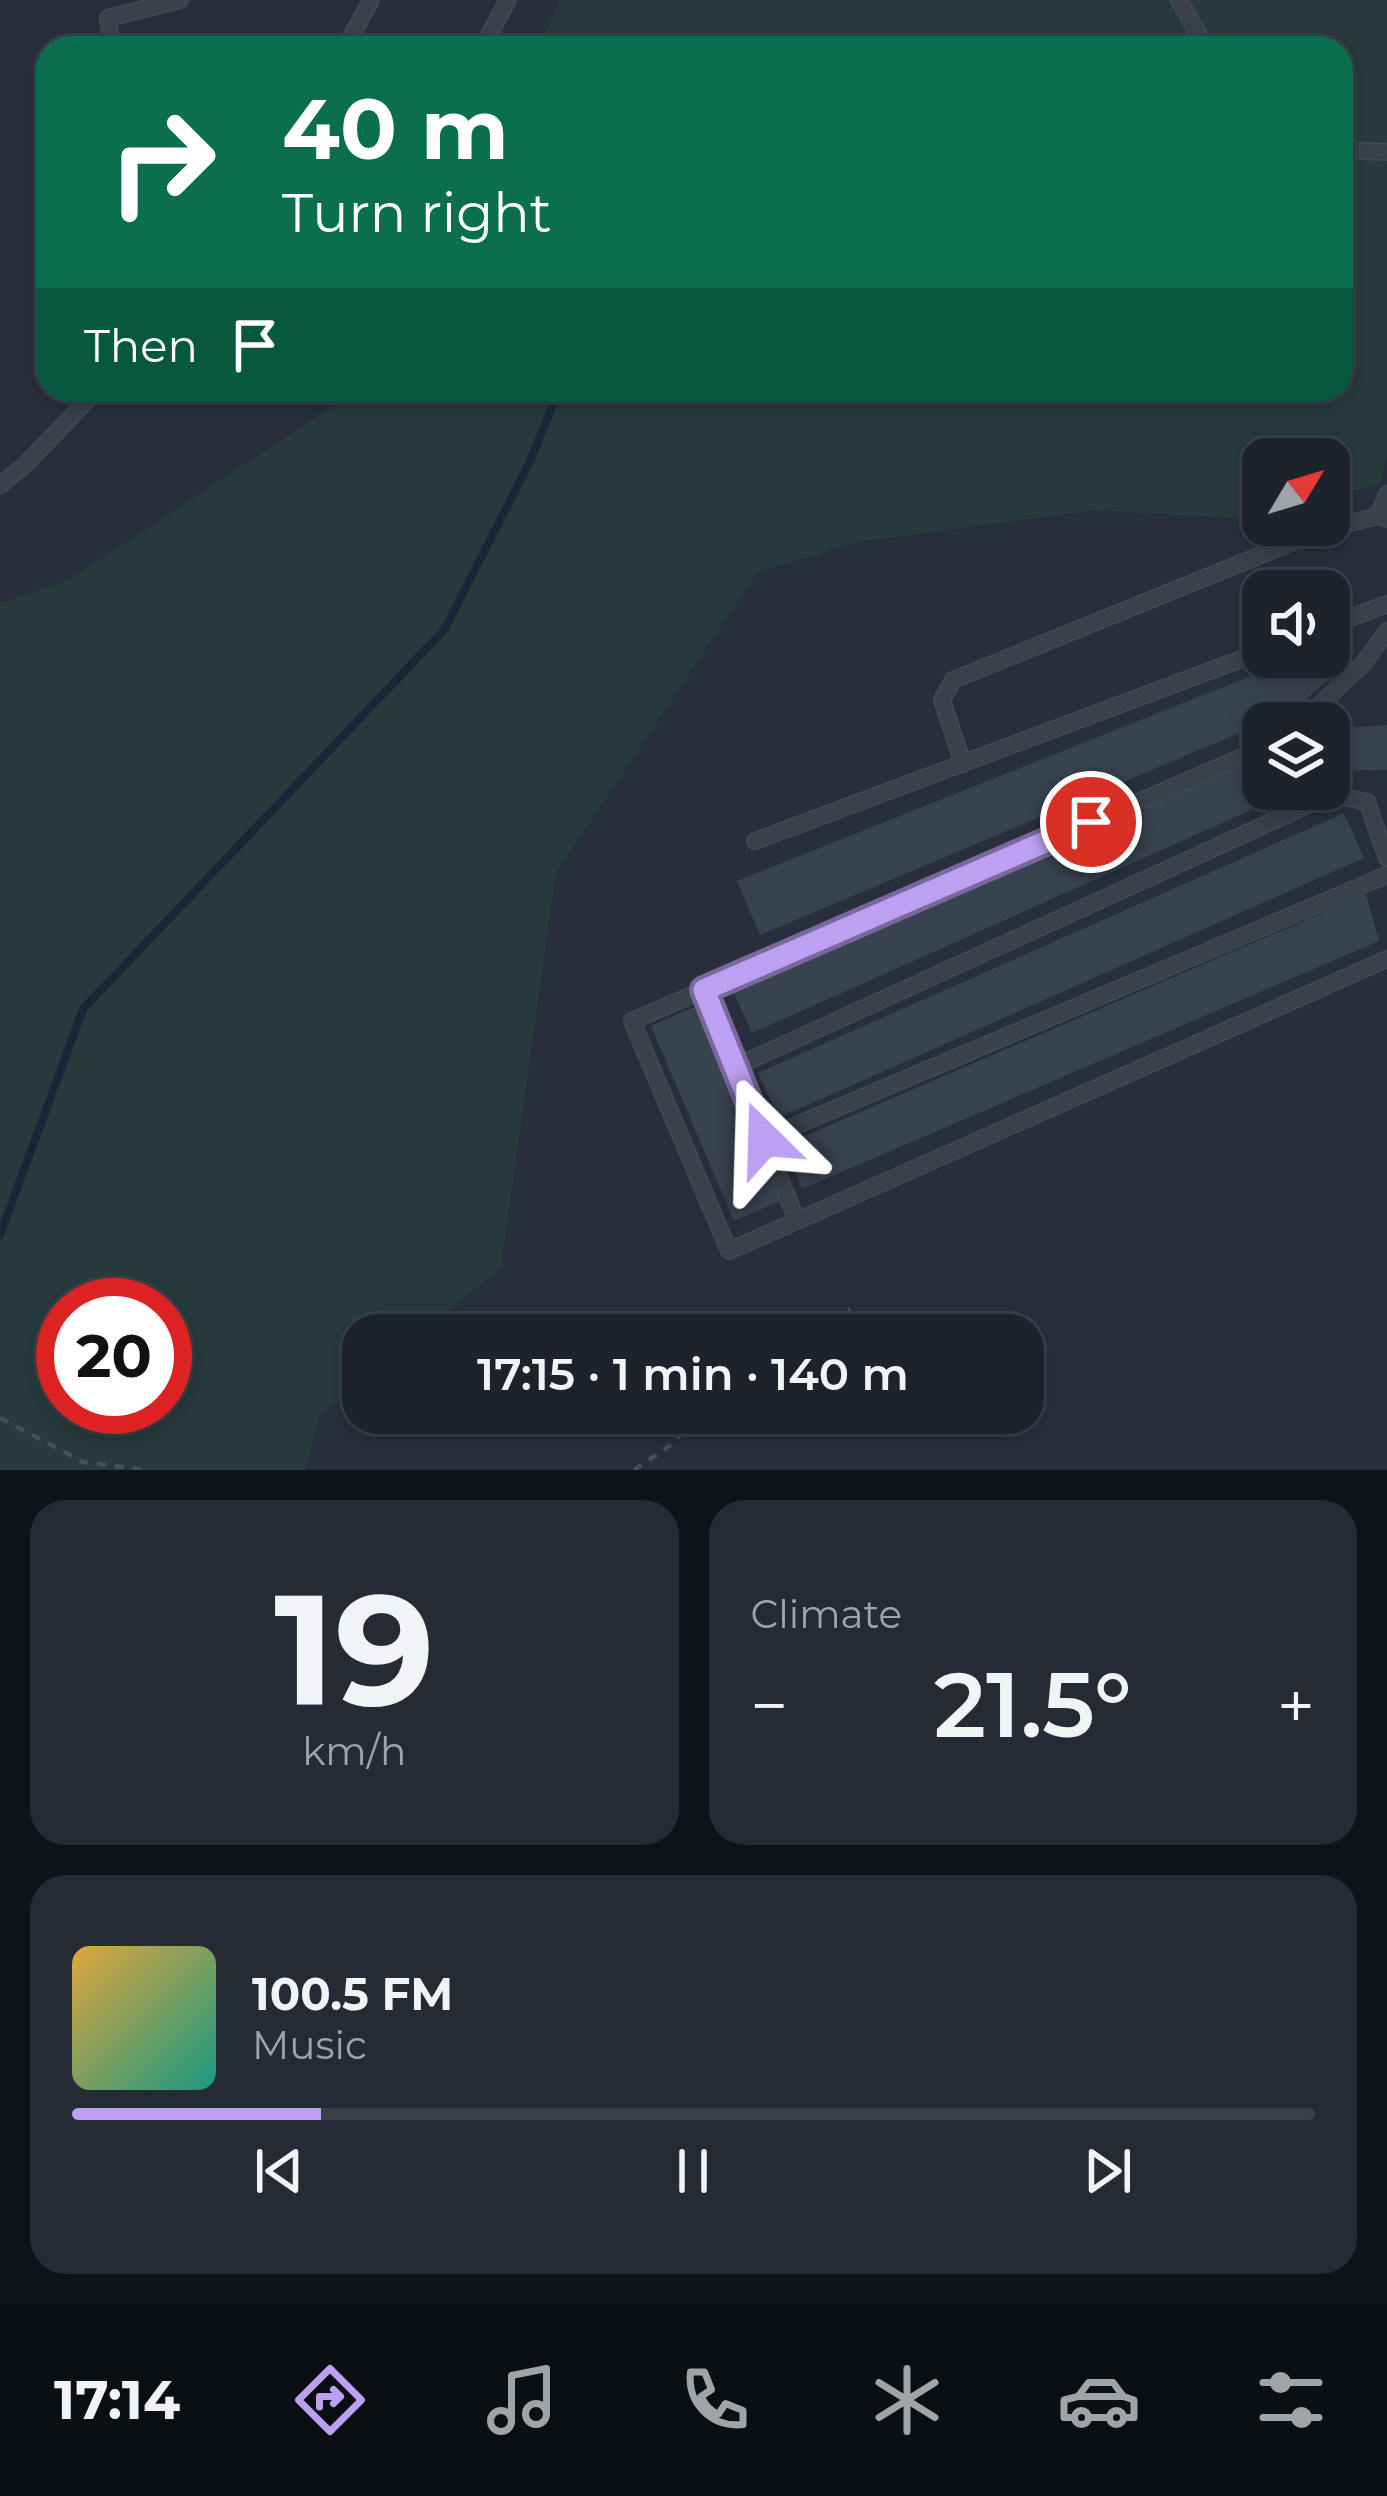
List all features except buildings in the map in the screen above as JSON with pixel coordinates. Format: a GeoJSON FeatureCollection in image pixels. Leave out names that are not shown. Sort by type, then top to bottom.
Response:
{"type":"FeatureCollection","features":[{"type":"Feature","properties":{"kind":"lane"},"geometry":{"type":"LineString","coordinates":[[110,36],[108,19],[180,0]]}},
{"type":"Feature","properties":{"kind":"lane"},"geometry":{"type":"LineString","coordinates":[[352,36],[371,0]]}},
{"type":"Feature","properties":{"kind":"lane"},"geometry":{"type":"LineString","coordinates":[[488,36],[508,0]]}},
{"type":"Feature","properties":{"kind":"lane"},"geometry":{"type":"LineString","coordinates":[[1180,0],[1200,36]]}},
{"type":"Feature","properties":{"kind":"lane"},"geometry":{"type":"LineString","coordinates":[[1353,151],[1387,152]]}},
{"type":"Feature","properties":{"kind":"lane"},"geometry":{"type":"LineString","coordinates":[[0,485],[85,402]]}},
{"type":"Feature","properties":{"kind":"lane"},"geometry":{"type":"LineString","coordinates":[[963,764],[941,700],[953,680],[1325,529],[1383,517],[1387,494]]}},
{"type":"Feature","properties":{"kind":"lane"},"geometry":{"type":"LineString","coordinates":[[1350,618],[1387,604]]}},
{"type":"Feature","properties":{"kind":"lane"},"geometry":{"type":"LineString","coordinates":[[1322,702],[1363,664],[1387,631]]}},
{"type":"Feature","properties":{"kind":"lane"},"geometry":{"type":"LineString","coordinates":[[755,842],[1242,659]]}},
{"type":"Feature","properties":{"kind":"lane"},"geometry":{"type":"LineString","coordinates":[[1242,757],[632,1021],[729,1251],[1387,959]]}},
{"type":"Feature","properties":{"kind":"lane"},"geometry":{"type":"LineString","coordinates":[[1350,799],[1367,802],[1387,858]]}},
{"type":"Feature","properties":{"kind":"lane"},"geometry":{"type":"LineString","coordinates":[[734,1067],[1297,810]]}},
{"type":"Feature","properties":{"kind":"lane"},"geometry":{"type":"LineString","coordinates":[[764,1139],[1387,875]]}},
{"type":"Feature","properties":{"kind":"lane"},"geometry":{"type":"LineString","coordinates":[[704,990],[797,1221]]}},
{"type":"Feature","properties":{"kind":"path"},"geometry":{"type":"LineString","coordinates":[[840,1314],[850,1309]]}},
{"type":"Feature","properties":{"kind":"path"},"geometry":{"type":"LineString","coordinates":[[0,1418],[83,1462],[144,1470]]}},
{"type":"Feature","properties":{"kind":"path"},"geometry":{"type":"LineString","coordinates":[[634,1470],[681,1434]]}},
{"type":"Feature","properties":{"kind":"shaded area"},"geometry":{"type":"Polygon","coordinates":[[[560,0],[1387,0],[1387,455],[1380,484],[1350,492],[1350,438],[1242,438],[1242,518],[1096,510],[859,542],[758,572],[556,873],[501,1268],[445,1314],[342,1314],[342,1399],[319,1418],[306,1470],[0,1470],[0,603],[67,581],[339,402],[1353,402],[1353,36],[543,36],[560,0]]]}},
{"type":"Feature","properties":{"kind":"waterway"},"geometry":{"type":"LineString","coordinates":[[0,1235],[83,1009],[445,629],[531,459],[554,402]]}},
{"type":"Feature","properties":{"kind":"route"},"geometry":{"type":"LineString","coordinates":[[764,1139],[704,990],[1091,822]]}}]}
